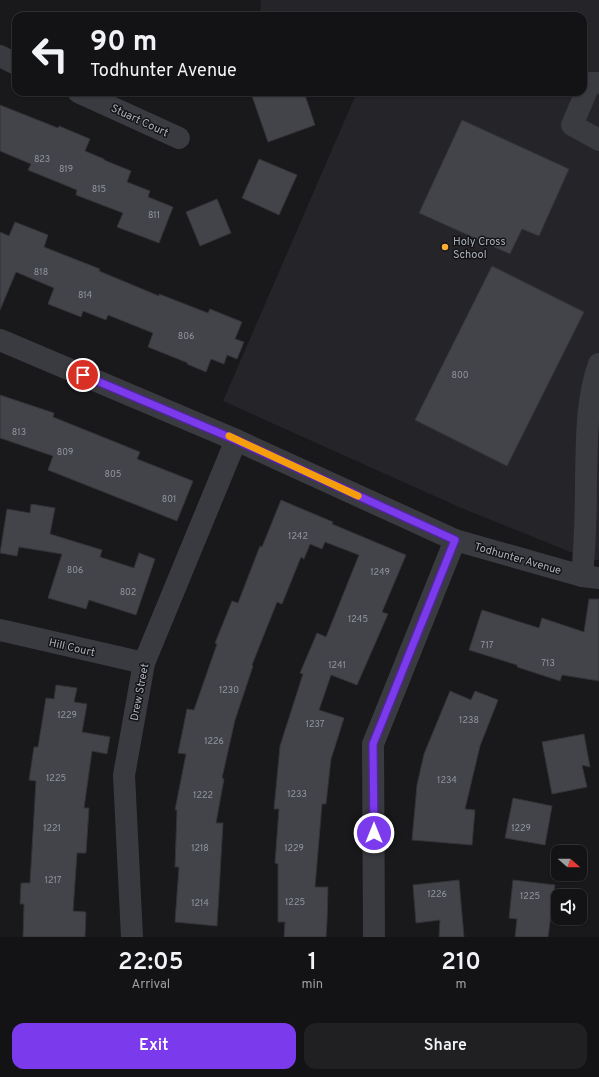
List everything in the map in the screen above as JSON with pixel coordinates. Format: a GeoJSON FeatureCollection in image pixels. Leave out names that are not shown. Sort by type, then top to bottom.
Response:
{"type":"FeatureCollection","features":[{"type":"Feature","properties":{"kind":"street"},"geometry":{"type":"LineString","coordinates":[[0,56],[12,62]]}},
{"type":"Feature","properties":{"kind":"street"},"geometry":{"type":"LineString","coordinates":[[587,90],[590,83],[599,83]]}},
{"type":"Feature","properties":{"kind":"street","name":"Stuart Court"},"geometry":{"type":"LineString","coordinates":[[87,96],[179,138]]}},
{"type":"Feature","properties":{"kind":"street"},"geometry":{"type":"LineString","coordinates":[[584,96],[572,125],[599,140]]}},
{"type":"Feature","properties":{"kind":"street","name":"Todhunter Avenue"},"geometry":{"type":"LineString","coordinates":[[0,340],[236,440],[455,540],[590,577]]}},
{"type":"Feature","properties":{"kind":"street"},"geometry":{"type":"LineString","coordinates":[[590,577],[592,534],[587,435],[590,401],[599,364]]}},
{"type":"Feature","properties":{"kind":"street","name":"Drew Street"},"geometry":{"type":"LineString","coordinates":[[132,937],[124,775],[144,663],[236,440]]}},
{"type":"Feature","properties":{"kind":"street"},"geometry":{"type":"LineString","coordinates":[[374,937],[373,744],[455,540]]}},
{"type":"Feature","properties":{"kind":"street","name":"Hill Court"},"geometry":{"type":"LineString","coordinates":[[0,630],[144,663]]}},
{"type":"Feature","properties":{"kind":"shaded area","name":"Holy Cross School"},"geometry":{"type":"Polygon","coordinates":[[[261,0],[599,0],[599,560],[590,560],[459,507],[223,401],[355,96],[587,96],[587,12],[260,12],[261,0]]]}},
{"type":"Feature","properties":{"kind":"building"},"geometry":{"type":"Polygon","coordinates":[[[252,96],[305,96],[315,125],[268,142],[252,96]]]}},
{"type":"Feature","properties":{"kind":"building"},"geometry":{"type":"Polygon","coordinates":[[[0,105],[58,128],[59,126],[90,139],[85,151],[131,171],[127,182],[150,191],[148,197],[173,207],[159,243],[117,227],[123,213],[76,195],[77,190],[28,170],[31,164],[0,151],[0,105]]]}},
{"type":"Feature","properties":{"kind":"building"},"geometry":{"type":"Polygon","coordinates":[[[462,120],[569,169],[539,236],[522,229],[510,254],[419,213],[462,120]]]}},
{"type":"Feature","properties":{"kind":"building"},"geometry":{"type":"Polygon","coordinates":[[[259,159],[297,175],[279,215],[242,198],[259,159]]]}},
{"type":"Feature","properties":{"kind":"building"},"geometry":{"type":"Polygon","coordinates":[[[217,199],[231,233],[200,246],[186,212],[217,199]]]}},
{"type":"Feature","properties":{"kind":"building"},"geometry":{"type":"Polygon","coordinates":[[[15,222],[48,235],[44,247],[100,269],[99,271],[159,296],[159,294],[208,313],[210,309],[242,322],[235,339],[244,342],[237,359],[227,355],[224,364],[211,359],[206,372],[148,347],[153,333],[108,315],[106,320],[83,311],[81,317],[48,304],[54,288],[16,272],[0,310],[0,232],[9,236],[15,222]]]}},
{"type":"Feature","properties":{"kind":"building"},"geometry":{"type":"Polygon","coordinates":[[[492,266],[584,312],[507,466],[415,420],[492,266]]]}},
{"type":"Feature","properties":{"kind":"building"},"geometry":{"type":"Polygon","coordinates":[[[0,395],[54,413],[53,417],[140,452],[137,459],[193,481],[177,521],[48,470],[53,456],[0,438],[0,395]]]}},
{"type":"Feature","properties":{"kind":"building"},"geometry":{"type":"Polygon","coordinates":[[[281,500],[333,522],[332,524],[406,555],[382,612],[388,614],[357,685],[331,675],[319,710],[344,718],[331,759],[326,804],[322,804],[315,887],[328,887],[326,937],[284,937],[285,922],[278,922],[278,864],[275,863],[279,809],[274,809],[280,746],[303,674],[300,673],[317,633],[326,637],[359,555],[325,542],[322,549],[310,544],[304,559],[301,557],[282,604],[277,602],[252,665],[253,666],[235,720],[222,778],[224,779],[216,823],[223,823],[217,926],[175,922],[179,867],[175,867],[177,810],[175,810],[186,754],[178,753],[187,709],[194,710],[217,644],[215,643],[232,601],[238,603],[260,546],[262,547],[281,500]]]}},
{"type":"Feature","properties":{"kind":"building"},"geometry":{"type":"Polygon","coordinates":[[[31,504],[55,508],[50,534],[102,550],[100,557],[134,568],[139,553],[155,559],[136,615],[89,600],[86,609],[48,598],[62,554],[19,547],[17,556],[0,553],[7,509],[30,513],[31,504]]]}},
{"type":"Feature","properties":{"kind":"building"},"geometry":{"type":"Polygon","coordinates":[[[589,599],[599,599],[599,681],[562,675],[560,681],[517,667],[517,665],[469,650],[482,610],[539,628],[542,618],[584,632],[589,599]]]}},
{"type":"Feature","properties":{"kind":"building"},"geometry":{"type":"Polygon","coordinates":[[[56,685],[77,688],[74,702],[87,704],[82,732],[110,737],[107,754],[92,751],[84,808],[89,808],[86,853],[77,853],[73,911],[86,912],[85,937],[23,937],[24,904],[20,904],[21,883],[30,883],[36,781],[29,780],[34,747],[38,747],[46,698],[54,699],[56,685]]]}},
{"type":"Feature","properties":{"kind":"building"},"geometry":{"type":"Polygon","coordinates":[[[450,691],[471,700],[475,691],[498,700],[480,746],[465,809],[475,810],[472,845],[412,840],[417,785],[424,754],[450,691]]]}},
{"type":"Feature","properties":{"kind":"building"},"geometry":{"type":"Polygon","coordinates":[[[584,734],[590,767],[582,765],[587,787],[552,794],[542,742],[584,734]]]}},
{"type":"Feature","properties":{"kind":"building"},"geometry":{"type":"Polygon","coordinates":[[[513,798],[552,806],[545,845],[505,838],[513,798]]]}},
{"type":"Feature","properties":{"kind":"building"},"geometry":{"type":"Polygon","coordinates":[[[459,880],[464,937],[439,937],[440,920],[416,923],[413,885],[459,880]]]}},
{"type":"Feature","properties":{"kind":"building"},"geometry":{"type":"Polygon","coordinates":[[[513,880],[555,885],[554,889],[551,889],[551,915],[548,937],[515,937],[517,919],[509,918],[513,880]]]}},
{"type":"Feature","properties":{"kind":"slow traffic"},"geometry":{"type":"LineString","coordinates":[[229,436],[358,496]]}},
{"type":"Feature","properties":{"kind":"place","name":"Holy Cross School"},"geometry":{"type":"Point","coordinates":[445,247]}},
{"type":"Feature","properties":{"kind":"route"},"geometry":{"type":"LineString","coordinates":[[83,375],[236,440],[455,540],[373,744],[374,833]]}}]}
